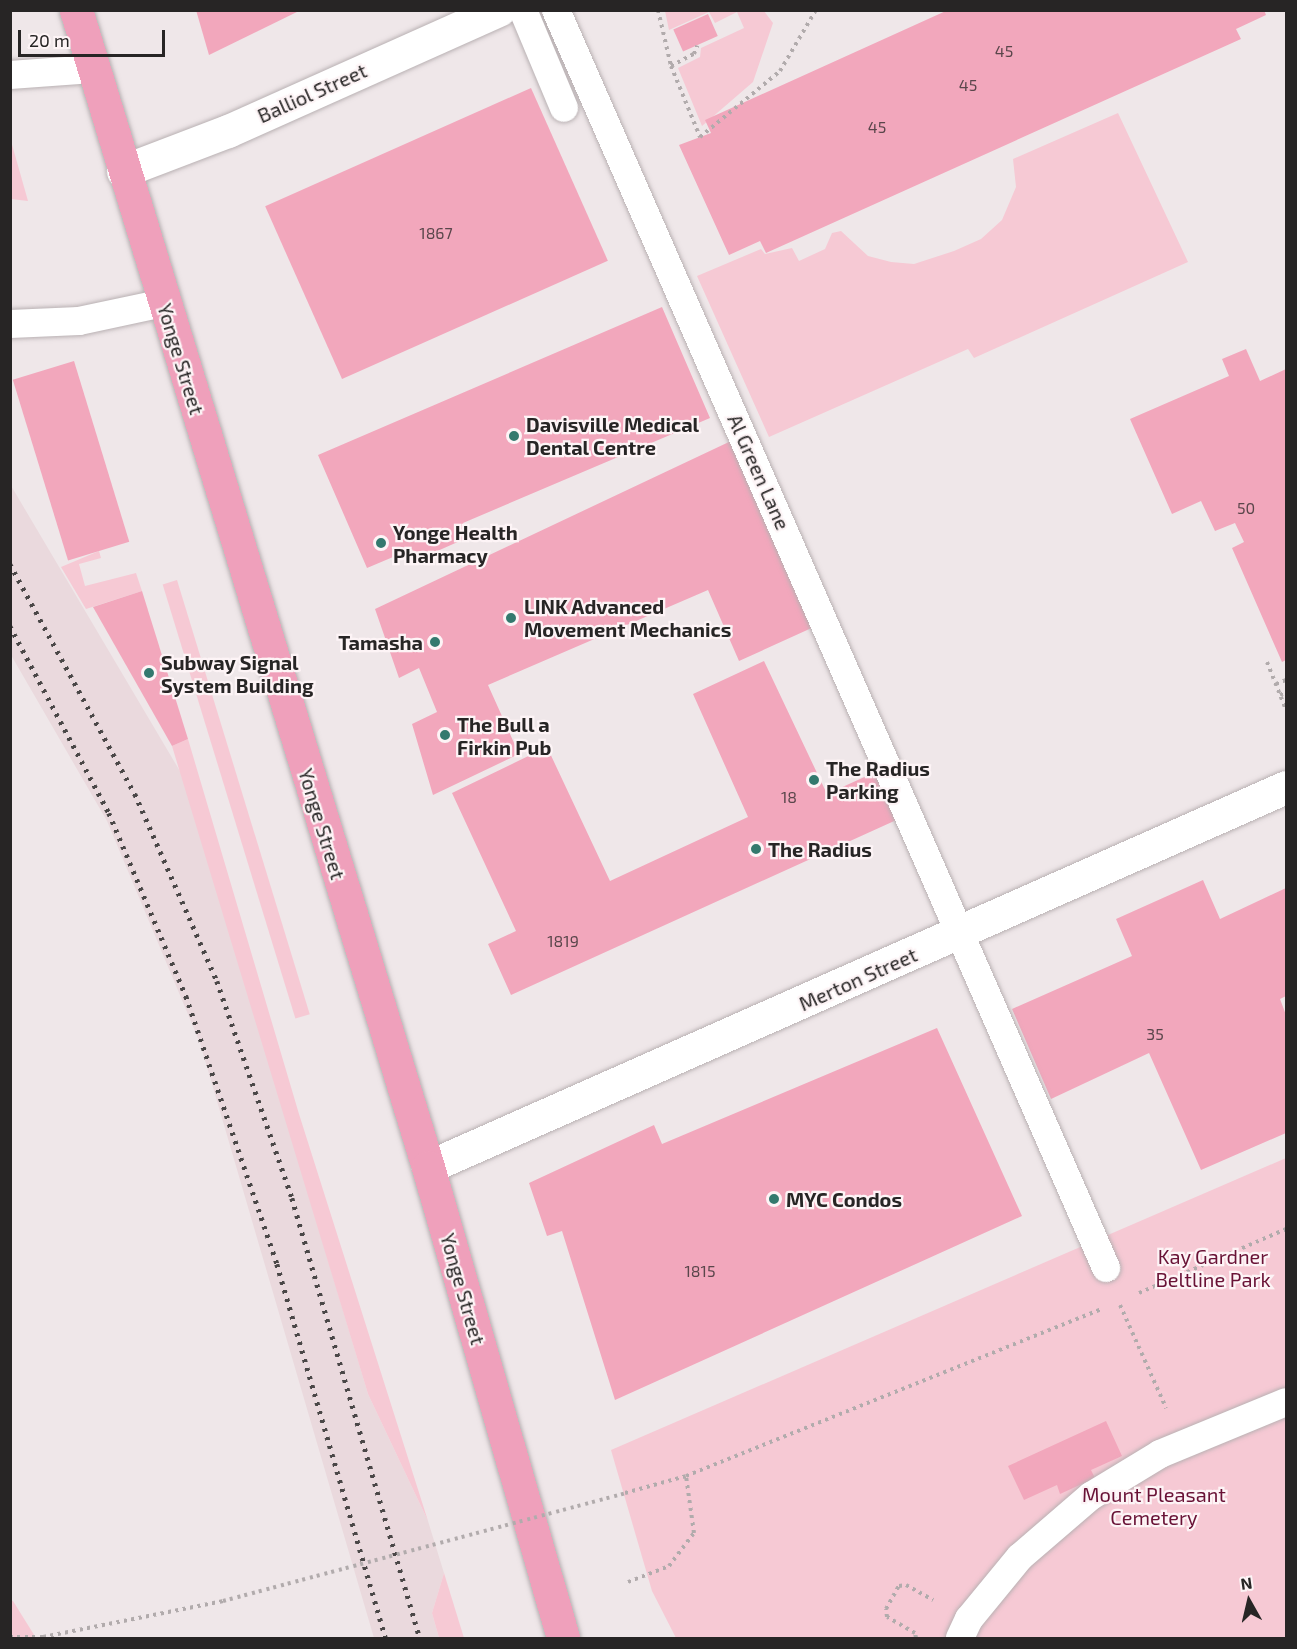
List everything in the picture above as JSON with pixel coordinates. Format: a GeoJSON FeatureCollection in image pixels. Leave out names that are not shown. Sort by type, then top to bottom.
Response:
{"type":"FeatureCollection","features":[{"type":"Feature","properties":{"kind":"main road","name":"Yonge Street"},"geometry":{"type":"LineString","coordinates":[[76,10],[123,171],[428,1167],[563,1638]]}},
{"type":"Feature","properties":{"kind":"street","name":"Balliol Street"},"geometry":{"type":"LineString","coordinates":[[123,171],[228,131],[499,10]]}},
{"type":"Feature","properties":{"kind":"street","name":"Merton Street"},"geometry":{"type":"LineString","coordinates":[[428,1167],[960,934],[1287,787]]}},
{"type":"Feature","properties":{"kind":"lane"},"geometry":{"type":"LineString","coordinates":[[523,10],[564,108]]}},
{"type":"Feature","properties":{"kind":"lane","name":"Al Green Lane"},"geometry":{"type":"LineString","coordinates":[[556,10],[1106,1268]]}},
{"type":"Feature","properties":{"kind":"lane"},"geometry":{"type":"LineString","coordinates":[[10,75],[93,69]]}},
{"type":"Feature","properties":{"kind":"lane"},"geometry":{"type":"LineString","coordinates":[[10,324],[79,321],[164,303]]}},
{"type":"Feature","properties":{"kind":"lane"},"geometry":{"type":"LineString","coordinates":[[960,1638],[975,1613],[1020,1557],[1091,1496],[1160,1454],[1287,1402]]}},
{"type":"Feature","properties":{"kind":"path"},"geometry":{"type":"LineString","coordinates":[[658,10],[671,66],[700,137],[780,71],[816,10]]}},
{"type":"Feature","properties":{"kind":"path"},"geometry":{"type":"LineString","coordinates":[[671,66],[694,54],[697,46]]}},
{"type":"Feature","properties":{"kind":"path"},"geometry":{"type":"LineString","coordinates":[[1267,662],[1287,710]]}},
{"type":"Feature","properties":{"kind":"path"},"geometry":{"type":"LineString","coordinates":[[1276,684],[1287,680]]}},
{"type":"Feature","properties":{"kind":"path"},"geometry":{"type":"LineString","coordinates":[[1280,695],[1287,692]]}},
{"type":"Feature","properties":{"kind":"path"},"geometry":{"type":"LineString","coordinates":[[10,1637],[43,1637],[223,1601],[686,1476],[1119,1302],[1287,1229]]}},
{"type":"Feature","properties":{"kind":"path"},"geometry":{"type":"LineString","coordinates":[[1119,1302],[1168,1412],[1179,1407]]}},
{"type":"Feature","properties":{"kind":"path"},"geometry":{"type":"LineString","coordinates":[[628,1582],[669,1566],[694,1533],[686,1476]]}},
{"type":"Feature","properties":{"kind":"path"},"geometry":{"type":"LineString","coordinates":[[916,1638],[915,1633],[887,1617],[891,1599],[906,1585],[933,1600],[947,1599],[975,1613]]}},
{"type":"Feature","properties":{"kind":"path"},"geometry":{"type":"LineString","coordinates":[[884,1595],[891,1599]]}},
{"type":"Feature","properties":{"kind":"shaded area"},"geometry":{"type":"Polygon","coordinates":[[[10,484],[184,778],[368,1394],[428,1521],[444,1573],[432,1613],[439,1638],[374,1638],[200,1043],[107,821],[11,655],[10,484]]]}},
{"type":"Feature","properties":{"kind":"green space"},"geometry":{"type":"Polygon","coordinates":[[[665,11],[764,11],[773,23],[753,82],[702,126],[678,68],[700,57],[701,48],[744,28],[737,12],[715,23],[709,12],[669,30],[665,11]]]}},
{"type":"Feature","properties":{"kind":"green space"},"geometry":{"type":"Polygon","coordinates":[[[1118,113],[1188,262],[974,358],[968,349],[769,437],[697,276],[761,249],[765,254],[792,248],[799,261],[825,249],[832,233],[841,231],[868,256],[891,262],[914,264],[954,251],[981,239],[1002,220],[1016,187],[1013,159],[1118,113]]]}},
{"type":"Feature","properties":{"kind":"green space"},"geometry":{"type":"Polygon","coordinates":[[[11,141],[28,201],[11,199],[11,141]]]}},
{"type":"Feature","properties":{"kind":"green space"},"geometry":{"type":"Polygon","coordinates":[[[99,551],[101,558],[79,564],[85,586],[136,573],[142,591],[86,609],[61,567],[99,551]]]}},
{"type":"Feature","properties":{"kind":"green space"},"geometry":{"type":"Polygon","coordinates":[[[177,580],[310,1014],[295,1019],[163,584],[177,580]]]}},
{"type":"Feature","properties":{"kind":"green space"},"geometry":{"type":"Polygon","coordinates":[[[188,739],[299,1114],[428,1521],[368,1394],[172,746],[188,739]]]}},
{"type":"Feature","properties":{"kind":"green space"},"geometry":{"type":"Polygon","coordinates":[[[1286,1158],[1286,1638],[676,1638],[652,1591],[611,1450],[1286,1158]]]}},
{"type":"Feature","properties":{"kind":"green space"},"geometry":{"type":"Polygon","coordinates":[[[444,1573],[464,1638],[439,1638],[432,1613],[444,1573]]]}},
{"type":"Feature","properties":{"kind":"green space"},"geometry":{"type":"Polygon","coordinates":[[[11,1600],[13,1601],[36,1638],[11,1638],[11,1600]]]}},
{"type":"Feature","properties":{"kind":"building"},"geometry":{"type":"Polygon","coordinates":[[[196,10],[301,10],[209,55],[196,10]]]}},
{"type":"Feature","properties":{"kind":"building"},"geometry":{"type":"Polygon","coordinates":[[[948,10],[1264,10],[1266,15],[1236,29],[1241,39],[766,253],[760,241],[729,255],[679,145],[711,133],[705,120],[948,10]]]}},
{"type":"Feature","properties":{"kind":"building"},"geometry":{"type":"Polygon","coordinates":[[[708,14],[718,36],[683,51],[673,29],[708,14]]]}},
{"type":"Feature","properties":{"kind":"building"},"geometry":{"type":"Polygon","coordinates":[[[531,88],[608,261],[342,379],[265,206],[531,88]]]}},
{"type":"Feature","properties":{"kind":"building","name":"Davisville Medical Dental Centre"},"geometry":{"type":"Polygon","coordinates":[[[662,307],[710,418],[463,523],[469,537],[417,560],[412,549],[367,568],[318,455],[662,307]]]}},
{"type":"Feature","properties":{"kind":"building"},"geometry":{"type":"Polygon","coordinates":[[[1246,349],[1260,381],[1286,369],[1286,660],[1282,662],[1232,548],[1244,542],[1235,523],[1215,531],[1201,501],[1172,514],[1130,419],[1229,376],[1222,359],[1246,349]]]}},
{"type":"Feature","properties":{"kind":"building"},"geometry":{"type":"Polygon","coordinates":[[[74,361],[129,542],[68,560],[13,380],[74,361]]]}},
{"type":"Feature","properties":{"kind":"building","name":"LINK Advanced Movement Mechanics"},"geometry":{"type":"Polygon","coordinates":[[[731,441],[816,626],[739,661],[708,590],[488,685],[519,754],[433,795],[412,724],[437,712],[419,668],[399,678],[375,609],[731,441]]]}},
{"type":"Feature","properties":{"kind":"building","name":"Subway Signal System Building"},"geometry":{"type":"Polygon","coordinates":[[[142,591],[188,739],[172,746],[93,607],[142,591]]]}},
{"type":"Feature","properties":{"kind":"building","name":"The Radius"},"geometry":{"type":"Polygon","coordinates":[[[764,661],[827,794],[882,769],[903,817],[511,995],[488,944],[516,931],[452,793],[547,747],[610,881],[748,817],[693,694],[764,661]]]}},
{"type":"Feature","properties":{"kind":"building"},"geometry":{"type":"Polygon","coordinates":[[[1203,880],[1220,919],[1286,888],[1286,996],[1280,999],[1286,1015],[1286,1133],[1201,1170],[1149,1053],[1051,1099],[1012,1009],[1132,956],[1116,919],[1203,880]]]}},
{"type":"Feature","properties":{"kind":"building","name":"MYC Condos"},"geometry":{"type":"Polygon","coordinates":[[[937,1028],[1022,1216],[615,1400],[562,1231],[547,1236],[529,1183],[654,1125],[662,1144],[937,1028]]]}},
{"type":"Feature","properties":{"kind":"building"},"geometry":{"type":"Polygon","coordinates":[[[1106,1421],[1122,1456],[1091,1470],[1095,1478],[1060,1494],[1057,1485],[1024,1500],[1008,1466],[1106,1421]]]}},
{"type":"Feature","properties":{"kind":"railway"},"geometry":{"type":"LineString","coordinates":[[10,564],[135,794],[217,981],[292,1198],[420,1638]]}},
{"type":"Feature","properties":{"kind":"railway"},"geometry":{"type":"LineString","coordinates":[[10,626],[109,813],[186,996],[277,1264],[386,1638]]}},
{"type":"Feature","properties":{"kind":"place","name":"Davisville Medical Dental Centre"},"geometry":{"type":"Point","coordinates":[514,436]}},
{"type":"Feature","properties":{"kind":"place","name":"Yonge Health Pharmacy"},"geometry":{"type":"Point","coordinates":[381,543]}},
{"type":"Feature","properties":{"kind":"place","name":"LINK Advanced Movement Mechanics"},"geometry":{"type":"Point","coordinates":[511,618]}},
{"type":"Feature","properties":{"kind":"place","name":"Tamasha"},"geometry":{"type":"Point","coordinates":[435,642]}},
{"type":"Feature","properties":{"kind":"place","name":"Subway Signal System Building"},"geometry":{"type":"Point","coordinates":[149,673]}},
{"type":"Feature","properties":{"kind":"place","name":"The Bull a Firkin Pub"},"geometry":{"type":"Point","coordinates":[445,735]}},
{"type":"Feature","properties":{"kind":"place","name":"The Radius Parking"},"geometry":{"type":"Point","coordinates":[814,780]}},
{"type":"Feature","properties":{"kind":"place","name":"The Radius"},"geometry":{"type":"Point","coordinates":[756,849]}},
{"type":"Feature","properties":{"kind":"place","name":"MYC Condos"},"geometry":{"type":"Point","coordinates":[774,1199]}},
{"type":"Feature","properties":{"kind":"park label","name":"Kay Gardner Beltline Park"},"geometry":{"type":"Point","coordinates":[1213,1268]}},
{"type":"Feature","properties":{"kind":"park label","name":"Mount Pleasant Cemetery"},"geometry":{"type":"Point","coordinates":[1154,1506]}}]}
